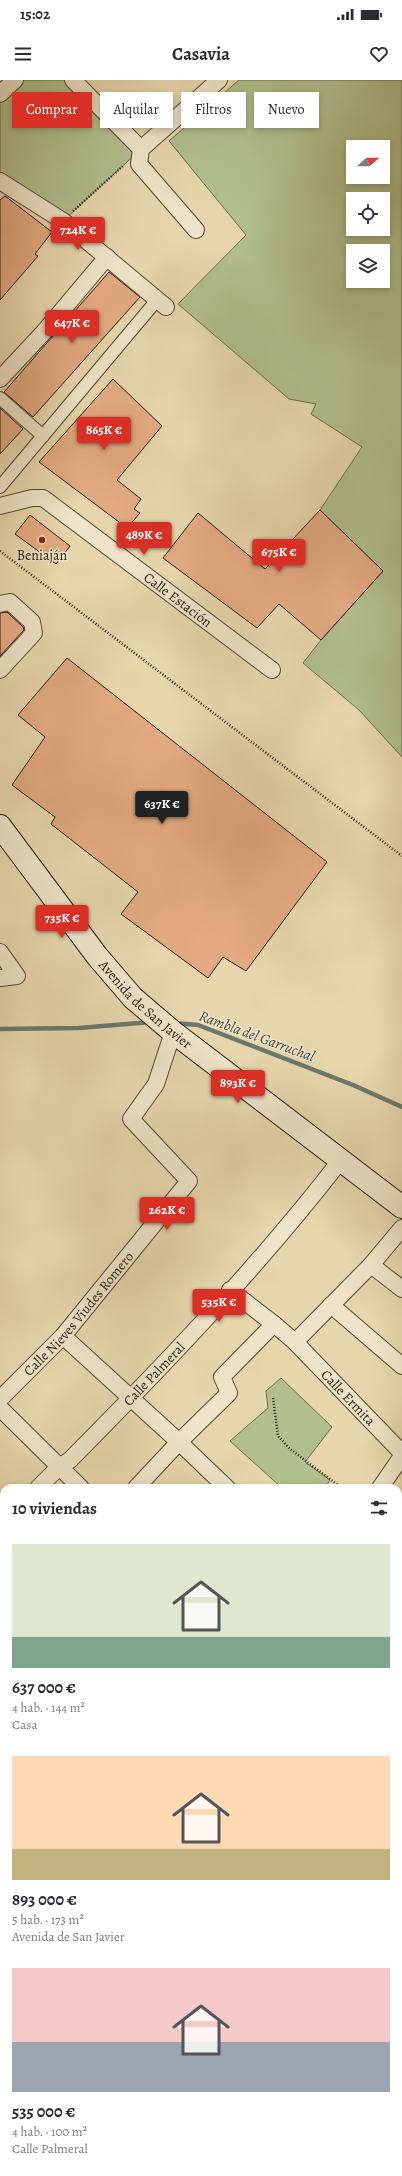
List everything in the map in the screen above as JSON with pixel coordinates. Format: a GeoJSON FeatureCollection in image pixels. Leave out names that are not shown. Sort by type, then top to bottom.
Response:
{"type":"FeatureCollection","features":[{"type":"Feature","properties":{"kind":"main road","name":"Avenida de San Javier"},"geometry":{"type":"LineString","coordinates":[[0,826],[113,976],[141,1006],[340,1161],[402,1207]]}},
{"type":"Feature","properties":{"kind":"street"},"geometry":{"type":"LineString","coordinates":[[0,94],[15,80]]}},
{"type":"Feature","properties":{"kind":"street"},"geometry":{"type":"LineString","coordinates":[[73,80],[141,150]]}},
{"type":"Feature","properties":{"kind":"street"},"geometry":{"type":"LineString","coordinates":[[196,230],[139,164],[141,150],[219,80]]}},
{"type":"Feature","properties":{"kind":"street"},"geometry":{"type":"LineString","coordinates":[[0,181],[63,221],[162,303],[43,436],[0,488]]}},
{"type":"Feature","properties":{"kind":"street"},"geometry":{"type":"LineString","coordinates":[[0,379],[43,333],[107,258]]}},
{"type":"Feature","properties":{"kind":"street"},"geometry":{"type":"LineString","coordinates":[[0,398],[43,436]]}},
{"type":"Feature","properties":{"kind":"street","name":"Calle Estación"},"geometry":{"type":"LineString","coordinates":[[0,506],[32,498],[43,498],[272,670]]}},
{"type":"Feature","properties":{"kind":"street"},"geometry":{"type":"LineString","coordinates":[[0,604],[10,602],[32,622],[34,633],[0,670]]}},
{"type":"Feature","properties":{"kind":"street"},"geometry":{"type":"LineString","coordinates":[[0,952],[17,976],[0,978]]}},
{"type":"Feature","properties":{"kind":"street","name":"Calle Nieves Viudes Romero"},"geometry":{"type":"LineString","coordinates":[[0,1399],[62,1336],[190,1181],[131,1119],[156,1084],[173,1032]]}},
{"type":"Feature","properties":{"kind":"street","name":"Calle Palmeral"},"geometry":{"type":"LineString","coordinates":[[42,1484],[59,1467],[70,1460],[131,1398],[285,1231],[340,1161]]}},
{"type":"Feature","properties":{"kind":"street"},"geometry":{"type":"LineString","coordinates":[[295,1342],[371,1265],[402,1228]]}},
{"type":"Feature","properties":{"kind":"street"},"geometry":{"type":"LineString","coordinates":[[371,1265],[402,1289]]}},
{"type":"Feature","properties":{"kind":"street","name":"Calle Ermita"},"geometry":{"type":"LineString","coordinates":[[230,1290],[295,1342],[401,1460]]}},
{"type":"Feature","properties":{"kind":"street"},"geometry":{"type":"LineString","coordinates":[[331,1305],[402,1366]]}},
{"type":"Feature","properties":{"kind":"street"},"geometry":{"type":"LineString","coordinates":[[140,1484],[178,1442],[229,1393],[222,1377],[274,1324]]}},
{"type":"Feature","properties":{"kind":"street"},"geometry":{"type":"LineString","coordinates":[[62,1336],[131,1398],[222,1484]]}},
{"type":"Feature","properties":{"kind":"street"},"geometry":{"type":"LineString","coordinates":[[0,1408],[77,1484]]}},
{"type":"Feature","properties":{"kind":"street"},"geometry":{"type":"LineString","coordinates":[[383,1484],[401,1460]]}},
{"type":"Feature","properties":{"kind":"path"},"geometry":{"type":"LineString","coordinates":[[63,221],[141,150]]}},
{"type":"Feature","properties":{"kind":"path"},"geometry":{"type":"LineString","coordinates":[[0,551],[402,856]]}},
{"type":"Feature","properties":{"kind":"path"},"geometry":{"type":"LineString","coordinates":[[273,1398],[278,1436],[290,1449],[337,1484]]}},
{"type":"Feature","properties":{"kind":"green space"},"geometry":{"type":"Polygon","coordinates":[[[15,80],[73,80],[85,92],[12,92],[12,128],[92,128],[92,99],[100,107],[100,128],[120,128],[141,149],[63,221],[0,181],[0,94],[15,80]]]}},
{"type":"Feature","properties":{"kind":"green space"},"geometry":{"type":"Polygon","coordinates":[[[239,80],[402,80],[402,757],[359,710],[303,663],[321,640],[383,571],[320,510],[362,447],[311,414],[316,404],[289,399],[178,304],[246,235],[169,141],[184,128],[246,128],[246,92],[225,92],[239,80]]]}},
{"type":"Feature","properties":{"kind":"green space"},"geometry":{"type":"Polygon","coordinates":[[[281,1378],[332,1427],[305,1462],[330,1480],[328,1484],[278,1484],[230,1441],[268,1408],[266,1391],[281,1378]]]}},
{"type":"Feature","properties":{"kind":"building"},"geometry":{"type":"Polygon","coordinates":[[[5,196],[52,232],[35,254],[38,256],[0,300],[0,200],[5,196]]]}},
{"type":"Feature","properties":{"kind":"building"},"geometry":{"type":"Polygon","coordinates":[[[109,272],[140,297],[33,417],[4,392],[109,272]]]}},
{"type":"Feature","properties":{"kind":"building"},"geometry":{"type":"Polygon","coordinates":[[[113,379],[162,426],[117,480],[141,499],[134,509],[140,513],[127,528],[39,462],[113,379]]]}},
{"type":"Feature","properties":{"kind":"building"},"geometry":{"type":"Polygon","coordinates":[[[0,408],[23,429],[0,454],[0,408]]]}},
{"type":"Feature","properties":{"kind":"building"},"geometry":{"type":"Polygon","coordinates":[[[320,510],[383,571],[321,640],[279,604],[257,628],[163,558],[198,513],[265,569],[320,510]]]}},
{"type":"Feature","properties":{"kind":"building","name":"Beniaján"},"geometry":{"type":"Polygon","coordinates":[[[30,515],[70,546],[56,564],[15,534],[30,515]]]}},
{"type":"Feature","properties":{"kind":"building"},"geometry":{"type":"Polygon","coordinates":[[[7,612],[23,627],[24,630],[0,656],[0,613],[7,612]]]}},
{"type":"Feature","properties":{"kind":"building"},"geometry":{"type":"Polygon","coordinates":[[[67,658],[327,862],[246,971],[223,957],[208,978],[121,914],[138,892],[51,824],[55,817],[12,785],[45,737],[18,715],[67,658]]]}},
{"type":"Feature","properties":{"kind":"waterway","name":"Rambla del Garruchal"},"geometry":{"type":"LineString","coordinates":[[0,1029],[79,1028],[151,1022]]}},
{"type":"Feature","properties":{"kind":"waterway","name":"Rambla del Garruchal"},"geometry":{"type":"LineString","coordinates":[[174,1023],[198,1025],[353,1085],[402,1107]]}},
{"type":"Feature","properties":{"kind":"place","name":"Beniaján"},"geometry":{"type":"Point","coordinates":[42,540]}}]}
